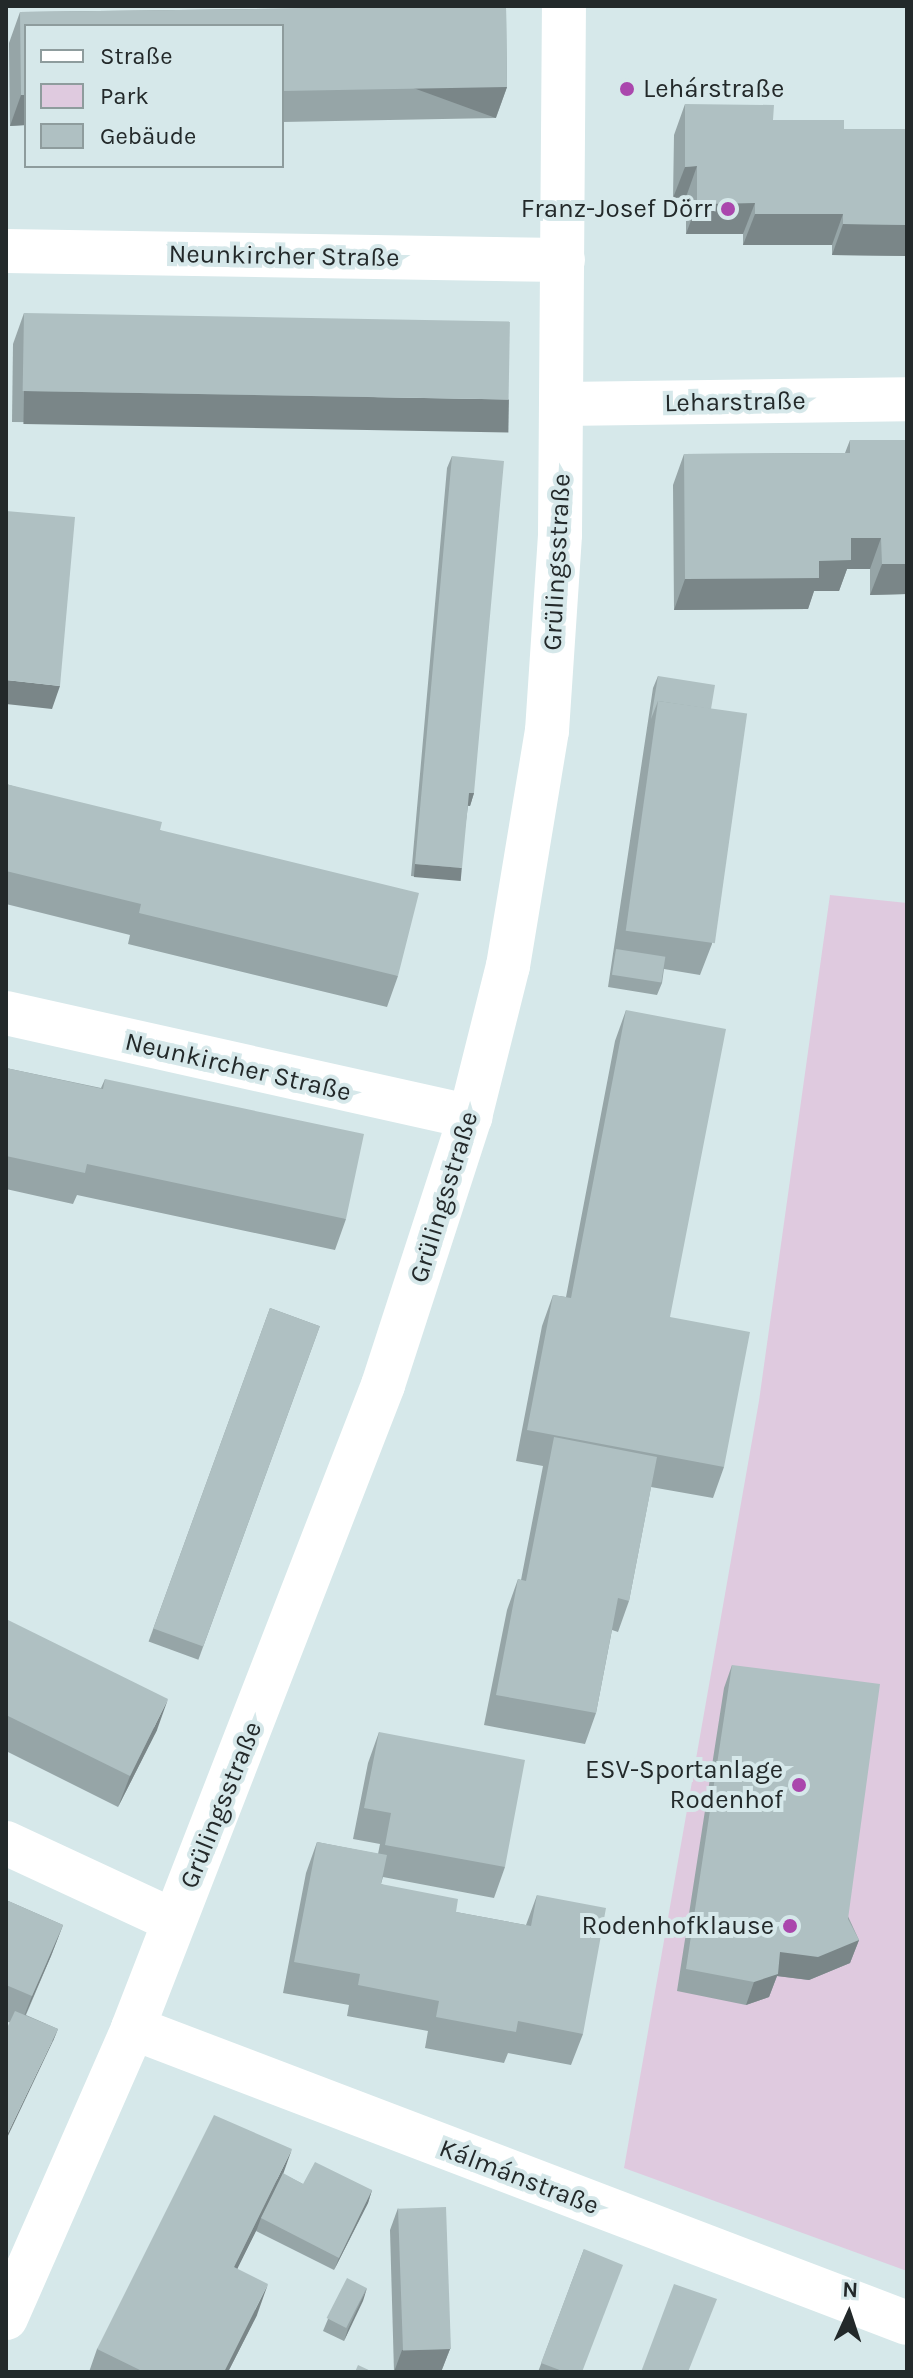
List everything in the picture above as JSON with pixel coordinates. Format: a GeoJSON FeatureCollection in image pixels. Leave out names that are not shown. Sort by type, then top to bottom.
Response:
{"type":"FeatureCollection","features":[{"type":"Feature","properties":{"kind":"street","name":"Grülingsstraße"},"geometry":{"type":"LineString","coordinates":[[6,2318],[133,2028],[383,1385],[470,1117],[508,966],[547,731],[563,404],[564,6]]}},
{"type":"Feature","properties":{"kind":"street","name":"Neunkircher Straße"},"geometry":{"type":"LineString","coordinates":[[6,251],[563,260]]}},
{"type":"Feature","properties":{"kind":"street","name":"Leharstraße"},"geometry":{"type":"LineString","coordinates":[[563,404],[907,399]]}},
{"type":"Feature","properties":{"kind":"street","name":"Neunkircher Straße"},"geometry":{"type":"LineString","coordinates":[[6,1013],[470,1117]]}},
{"type":"Feature","properties":{"kind":"street"},"geometry":{"type":"LineString","coordinates":[[6,1843],[174,1921]]}},
{"type":"Feature","properties":{"kind":"street","name":"Kálmánstraße"},"geometry":{"type":"LineString","coordinates":[[133,2028],[907,2323]]}},
{"type":"Feature","properties":{"kind":"green space","name":"ESV-Sportanlage Rodenhof"},"geometry":{"type":"Polygon","coordinates":[[[830,895],[907,903],[907,2271],[624,2168],[759,1401],[830,895]]]}},
{"type":"Feature","properties":{"kind":"building"},"geometry":{"type":"Polygon","coordinates":[[[506,6],[507,87],[284,91],[284,24],[24,24],[24,95],[21,95],[20,12],[506,6]]]}},
{"type":"Feature","properties":{"kind":"building"},"geometry":{"type":"Polygon","coordinates":[[[685,104],[774,105],[773,120],[844,120],[844,129],[907,129],[907,225],[843,224],[843,214],[755,214],[755,203],[697,204],[697,166],[685,167],[685,104]]]}},
{"type":"Feature","properties":{"kind":"building"},"geometry":{"type":"Polygon","coordinates":[[[24,313],[510,321],[509,399],[23,391],[24,313]]]}},
{"type":"Feature","properties":{"kind":"building"},"geometry":{"type":"Polygon","coordinates":[[[850,440],[907,440],[907,564],[882,564],[881,538],[851,538],[851,560],[819,561],[819,578],[685,579],[684,454],[850,453],[850,440]]]}},
{"type":"Feature","properties":{"kind":"building"},"geometry":{"type":"Polygon","coordinates":[[[452,456],[504,461],[474,793],[469,793],[462,868],[415,864],[452,456]]]}},
{"type":"Feature","properties":{"kind":"building"},"geometry":{"type":"Polygon","coordinates":[[[6,511],[75,517],[60,686],[6,680],[6,511]]]}},
{"type":"Feature","properties":{"kind":"building"},"geometry":{"type":"Polygon","coordinates":[[[658,676],[715,685],[711,709],[658,701],[651,719],[658,676]]]}},
{"type":"Feature","properties":{"kind":"building"},"geometry":{"type":"Polygon","coordinates":[[[658,701],[747,714],[715,943],[626,931],[658,701]]]}},
{"type":"Feature","properties":{"kind":"building"},"geometry":{"type":"Polygon","coordinates":[[[6,784],[162,822],[160,830],[419,893],[398,976],[139,913],[141,904],[6,871],[6,784]]]}},
{"type":"Feature","properties":{"kind":"building"},"geometry":{"type":"Polygon","coordinates":[[[616,949],[665,957],[661,983],[612,975],[616,949]]]}},
{"type":"Feature","properties":{"kind":"building"},"geometry":{"type":"Polygon","coordinates":[[[626,1010],[726,1029],[670,1317],[750,1332],[724,1467],[527,1430],[553,1295],[571,1298],[626,1010]]]}},
{"type":"Feature","properties":{"kind":"building"},"geometry":{"type":"Polygon","coordinates":[[[6,1068],[103,1089],[105,1079],[364,1134],[346,1219],[87,1164],[85,1173],[6,1156],[6,1068]]]}},
{"type":"Feature","properties":{"kind":"building"},"geometry":{"type":"Polygon","coordinates":[[[270,1308],[320,1326],[203,1647],[153,1628],[270,1308]]]}},
{"type":"Feature","properties":{"kind":"building"},"geometry":{"type":"Polygon","coordinates":[[[554,1437],[657,1457],[629,1601],[618,1598],[596,1713],[496,1695],[518,1579],[526,1581],[554,1437]]]}},
{"type":"Feature","properties":{"kind":"building"},"geometry":{"type":"Polygon","coordinates":[[[6,1619],[168,1699],[130,1776],[6,1715],[6,1619]]]}},
{"type":"Feature","properties":{"kind":"building"},"geometry":{"type":"Polygon","coordinates":[[[732,1665],[880,1684],[848,1919],[859,1940],[818,1957],[780,1952],[778,1974],[754,1982],[686,1969],[732,1665]]]}},
{"type":"Feature","properties":{"kind":"building"},"geometry":{"type":"Polygon","coordinates":[[[379,1732],[525,1760],[505,1867],[385,1845],[391,1813],[364,1808],[379,1732]]]}},
{"type":"Feature","properties":{"kind":"building"},"geometry":{"type":"Polygon","coordinates":[[[317,1842],[387,1855],[381,1884],[458,1899],[456,1912],[531,1926],[537,1895],[606,1908],[583,2034],[518,2021],[516,2032],[436,2017],[439,2001],[358,1985],[360,1974],[294,1962],[317,1842]]]}},
{"type":"Feature","properties":{"kind":"building"},"geometry":{"type":"Polygon","coordinates":[[[6,1900],[63,1925],[32,1996],[6,1985],[6,1900]]]}},
{"type":"Feature","properties":{"kind":"building"},"geometry":{"type":"Polygon","coordinates":[[[15,2011],[58,2029],[6,2137],[6,2030],[15,2011]]]}},
{"type":"Feature","properties":{"kind":"building"},"geometry":{"type":"Polygon","coordinates":[[[214,2115],[292,2149],[234,2267],[268,2284],[224,2372],[144,2372],[97,2349],[214,2115]]]}},
{"type":"Feature","properties":{"kind":"building"},"geometry":{"type":"Polygon","coordinates":[[[315,2162],[372,2190],[339,2258],[261,2218],[283,2173],[303,2184],[315,2162]]]}},
{"type":"Feature","properties":{"kind":"building"},"geometry":{"type":"Polygon","coordinates":[[[446,2207],[451,2349],[403,2351],[398,2209],[446,2207]]]}},
{"type":"Feature","properties":{"kind":"building"},"geometry":{"type":"Polygon","coordinates":[[[584,2249],[623,2265],[582,2372],[565,2372],[541,2363],[584,2249]]]}},
{"type":"Feature","properties":{"kind":"building"},"geometry":{"type":"Polygon","coordinates":[[[347,2278],[367,2288],[346,2328],[327,2318],[347,2278]]]}},
{"type":"Feature","properties":{"kind":"building"},"geometry":{"type":"Polygon","coordinates":[[[674,2284],[717,2299],[688,2372],[641,2372],[674,2284]]]}},
{"type":"Feature","properties":{"kind":"building"},"geometry":{"type":"Polygon","coordinates":[[[358,2365],[373,2372],[355,2372],[358,2365]]]}},
{"type":"Feature","properties":{"kind":"place","name":"Lehárstraße"},"geometry":{"type":"Point","coordinates":[627,89]}},
{"type":"Feature","properties":{"kind":"place","name":"Franz-Josef Dörr"},"geometry":{"type":"Point","coordinates":[728,209]}},
{"type":"Feature","properties":{"kind":"place","name":"ESV-Sportanlage Rodenhof"},"geometry":{"type":"Point","coordinates":[799,1785]}},
{"type":"Feature","properties":{"kind":"place","name":"Rodenhofklause"},"geometry":{"type":"Point","coordinates":[790,1926]}}]}
